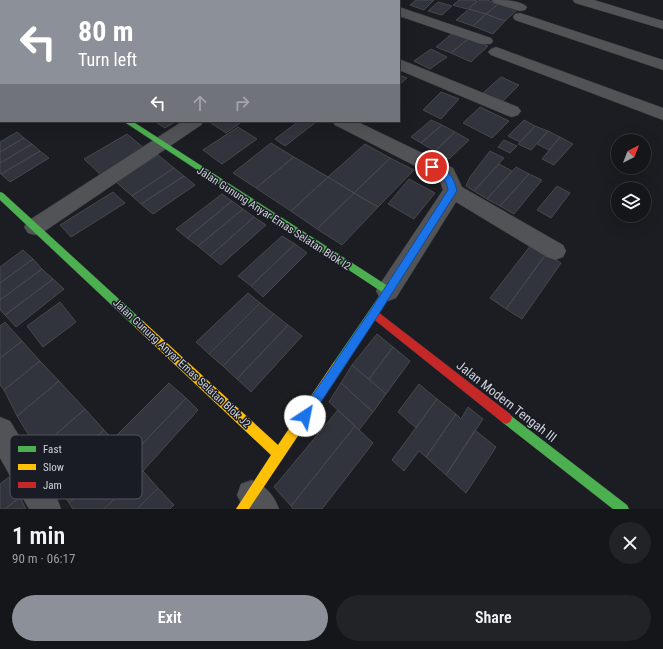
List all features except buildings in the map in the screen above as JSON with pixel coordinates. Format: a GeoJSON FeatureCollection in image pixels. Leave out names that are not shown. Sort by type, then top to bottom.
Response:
{"type":"FeatureCollection","features":[{"type":"Feature","properties":{"kind":"street"},"geometry":{"type":"LineString","coordinates":[[499,0],[520,12],[663,65]]}},
{"type":"Feature","properties":{"kind":"street"},"geometry":{"type":"LineString","coordinates":[[580,0],[663,25]]}},
{"type":"Feature","properties":{"kind":"street"},"geometry":{"type":"LineString","coordinates":[[400,10],[663,114]]}},
{"type":"Feature","properties":{"kind":"street"},"geometry":{"type":"LineString","coordinates":[[400,64],[512,110]]}},
{"type":"Feature","properties":{"kind":"street","name":"Jalan Gunung Anyar Emas Selatan Blok I2"},"geometry":{"type":"LineString","coordinates":[[128,122],[161,145],[388,291]]}},
{"type":"Feature","properties":{"kind":"street"},"geometry":{"type":"LineString","coordinates":[[35,228],[194,122]]}},
{"type":"Feature","properties":{"kind":"street"},"geometry":{"type":"LineString","coordinates":[[253,504],[279,454],[374,314],[453,191],[451,182],[446,174],[342,122]]}},
{"type":"Feature","properties":{"kind":"street"},"geometry":{"type":"LineString","coordinates":[[453,191],[555,251]]}},
{"type":"Feature","properties":{"kind":"street","name":"Jalan Gunung Anyar Emas Selatan Blok J2"},"geometry":{"type":"LineString","coordinates":[[0,195],[279,454]]}},
{"type":"Feature","properties":{"kind":"street","name":"Jalan Modern Tengah III"},"geometry":{"type":"LineString","coordinates":[[374,314],[623,509]]}},
{"type":"Feature","properties":{"kind":"street"},"geometry":{"type":"LineString","coordinates":[[0,430],[10,447]]}},
{"type":"Feature","properties":{"kind":"street"},"geometry":{"type":"LineString","coordinates":[[40,499],[46,509]]}},
{"type":"Feature","properties":{"kind":"traffic: fast"},"geometry":{"type":"LineString","coordinates":[[129,122],[388,291],[338,366]]}},
{"type":"Feature","properties":{"kind":"traffic: fast"},"geometry":{"type":"LineString","coordinates":[[0,195],[140,325]]}},
{"type":"Feature","properties":{"kind":"traffic: fast"},"geometry":{"type":"LineString","coordinates":[[506,418],[623,509]]}},
{"type":"Feature","properties":{"kind":"traffic: slow"},"geometry":{"type":"LineString","coordinates":[[140,325],[279,454],[242,509]]}},
{"type":"Feature","properties":{"kind":"traffic: slow"},"geometry":{"type":"LineString","coordinates":[[279,454],[338,366]]}},
{"type":"Feature","properties":{"kind":"traffic: jam"},"geometry":{"type":"LineString","coordinates":[[374,314],[506,418]]}},
{"type":"Feature","properties":{"kind":"route"},"geometry":{"type":"LineString","coordinates":[[305,416],[374,314],[453,191],[451,182],[446,174],[432,167]]}}]}
